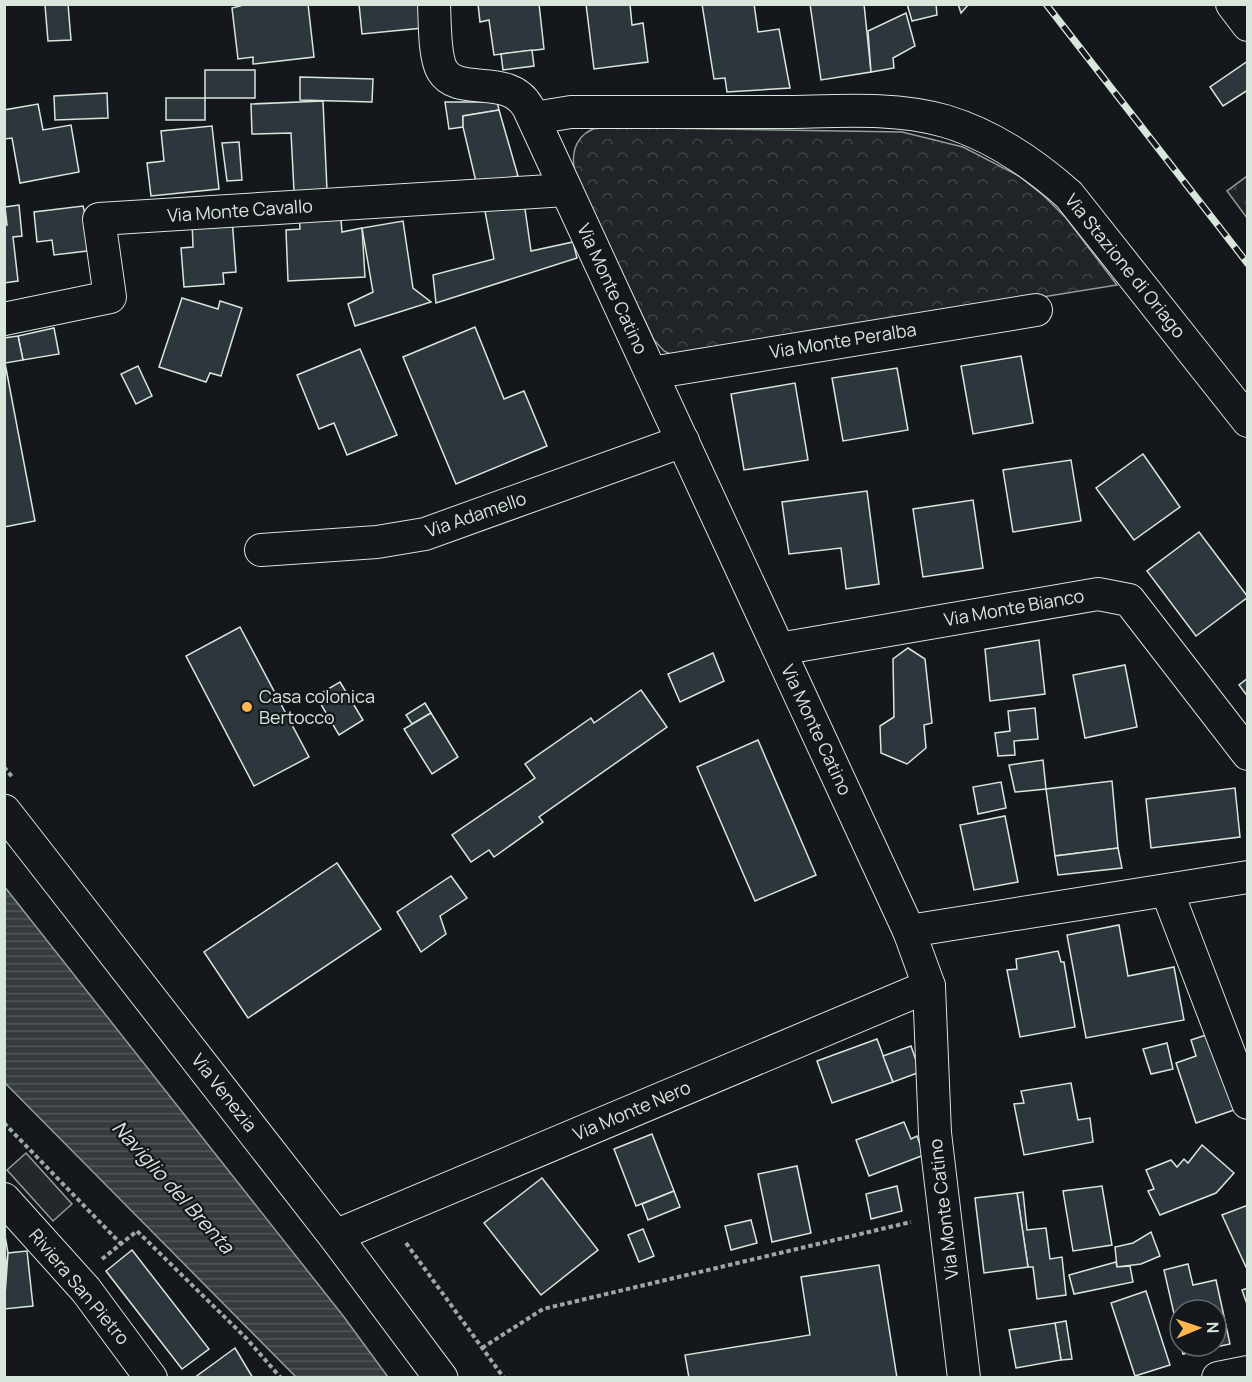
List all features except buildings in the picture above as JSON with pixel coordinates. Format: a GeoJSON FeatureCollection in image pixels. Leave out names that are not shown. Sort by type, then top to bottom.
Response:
{"type":"FeatureCollection","features":[{"type":"Feature","properties":{"kind":"main road","name":"Via Venezia"},"geometry":{"type":"LineString","coordinates":[[4,812],[335,1236],[441,1377]]}},
{"type":"Feature","properties":{"kind":"street","name":"Via Monte Catino"},"geometry":{"type":"LineString","coordinates":[[434,4],[438,58],[445,74],[458,82],[511,90],[526,102],[909,931],[929,986],[934,1133],[963,1377]]}},
{"type":"Feature","properties":{"kind":"street"},"geometry":{"type":"LineString","coordinates":[[1232,4],[1248,25]]}},
{"type":"Feature","properties":{"kind":"street","name":"Via Stazione di Oriago"},"geometry":{"type":"LineString","coordinates":[[534,118],[571,112],[912,113],[946,122],[988,139],[1042,171],[1069,195],[1248,421]]}},
{"type":"Feature","properties":{"kind":"street","name":"Via Monte Cavallo"},"geometry":{"type":"LineString","coordinates":[[4,319],[110,297],[99,219],[567,190]]}},
{"type":"Feature","properties":{"kind":"street","name":"Via Monte Peralba"},"geometry":{"type":"LineString","coordinates":[[651,373],[1036,310]]}},
{"type":"Feature","properties":{"kind":"street","name":"Via Adamello"},"geometry":{"type":"LineString","coordinates":[[261,550],[377,542],[417,536],[682,441]]}},
{"type":"Feature","properties":{"kind":"street","name":"Via Monte Bianco"},"geometry":{"type":"LineString","coordinates":[[779,649],[1098,594],[1129,600],[1248,754]]}},
{"type":"Feature","properties":{"kind":"street"},"geometry":{"type":"LineString","coordinates":[[909,931],[1248,877]]}},
{"type":"Feature","properties":{"kind":"street"},"geometry":{"type":"LineString","coordinates":[[1167,891],[1248,1102]]}},
{"type":"Feature","properties":{"kind":"street","name":"Via Monte Nero"},"geometry":{"type":"LineString","coordinates":[[335,1236],[929,986]]}},
{"type":"Feature","properties":{"kind":"street","name":"Riviera San Pietro"},"geometry":{"type":"LineString","coordinates":[[4,1199],[76,1280],[151,1377]]}},
{"type":"Feature","properties":{"kind":"street"},"geometry":{"type":"LineString","coordinates":[[1218,1377],[1248,1372]]}},
{"type":"Feature","properties":{"kind":"path"},"geometry":{"type":"LineString","coordinates":[[4,1124],[121,1244]]}},
{"type":"Feature","properties":{"kind":"path"},"geometry":{"type":"LineString","coordinates":[[482,1348],[543,1309],[944,1215]]}},
{"type":"Feature","properties":{"kind":"path"},"geometry":{"type":"LineString","coordinates":[[76,1280],[137,1231],[246,1338],[281,1377]]}},
{"type":"Feature","properties":{"kind":"green space"},"geometry":{"type":"Polygon","coordinates":[[[600,127],[902,132],[963,147],[1019,176],[1044,196],[1066,218],[1117,285],[674,356],[664,351],[654,340],[575,173],[574,157],[577,144],[586,133],[600,127]]]}},
{"type":"Feature","properties":{"kind":"green space"},"geometry":{"type":"Polygon","coordinates":[[[1247,176],[1247,218],[1227,191],[1247,176]]]}},
{"type":"Feature","properties":{"kind":"shaded area"},"geometry":{"type":"Polygon","coordinates":[[[26,1153],[72,1204],[53,1221],[7,1170],[26,1153]]]}},
{"type":"Feature","properties":{"kind":"water","name":"Naviglio del Brenta"},"geometry":{"type":"Polygon","coordinates":[[[4,886],[344,1317],[388,1377],[296,1377],[5,1083],[4,886]]]}},
{"type":"Feature","properties":{"kind":"railway"},"geometry":{"type":"LineString","coordinates":[[1046,4],[1248,264]]}},
{"type":"Feature","properties":{"kind":"place","name":"Casa colonica Bertocco"},"geometry":{"type":"Point","coordinates":[247,707]}}]}
